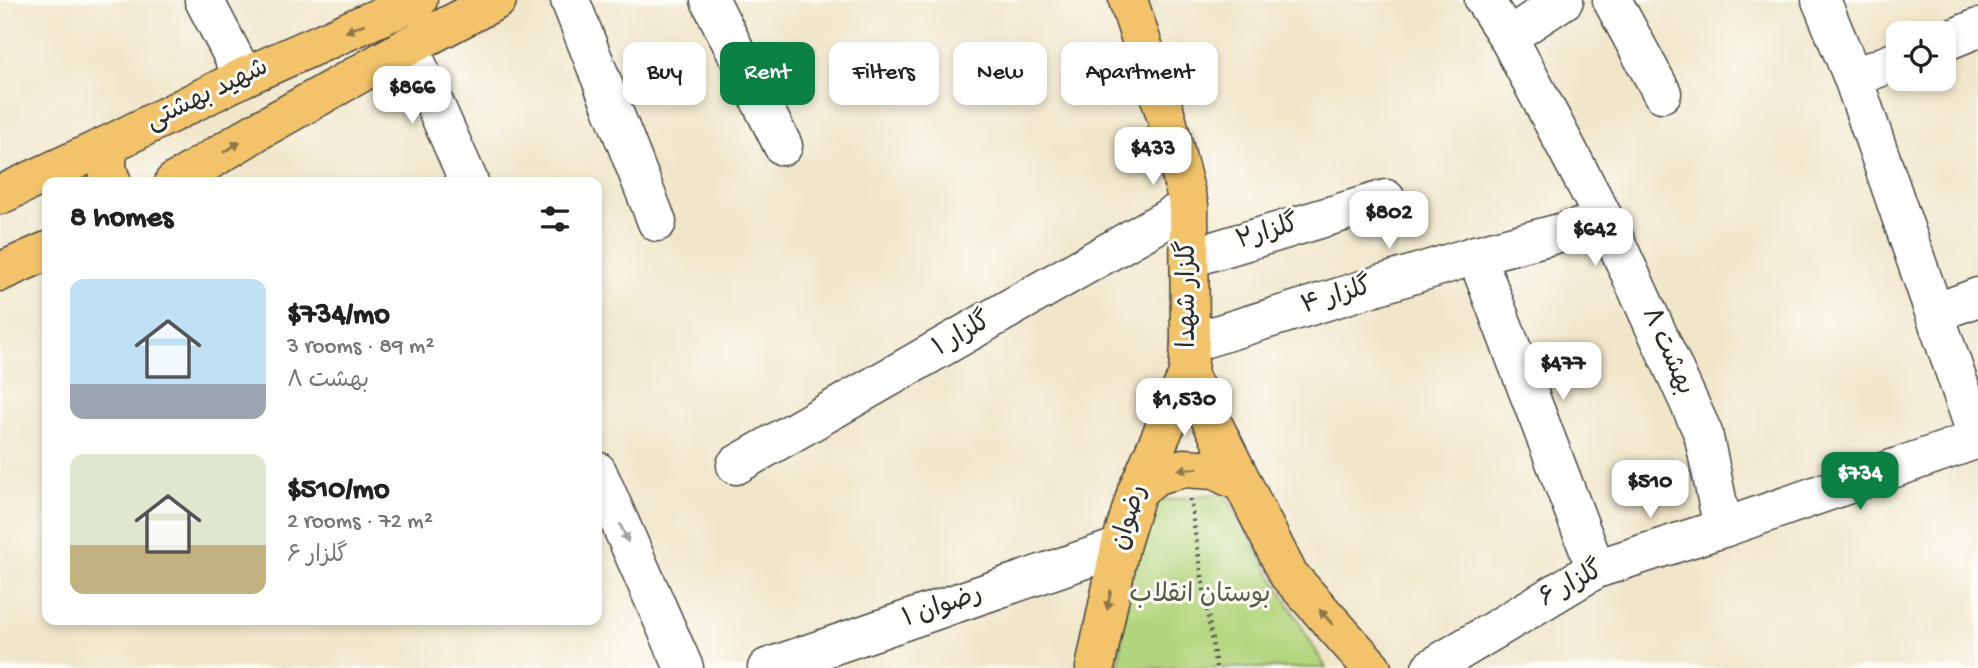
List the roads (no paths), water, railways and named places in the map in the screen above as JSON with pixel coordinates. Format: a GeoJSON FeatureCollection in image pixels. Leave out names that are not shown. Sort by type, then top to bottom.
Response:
{"type":"FeatureCollection","features":[{"type":"Feature","properties":{"kind":"main road","name":"شهید بهشتی"},"geometry":{"type":"LineString","coordinates":[[51,177],[112,143],[244,77],[418,0]]}},
{"type":"Feature","properties":{"kind":"main road","name":"شهید بهشتی"},"geometry":{"type":"LineString","coordinates":[[182,177],[256,132],[497,0]]}},
{"type":"Feature","properties":{"kind":"main road","name":"گلزار شهدا"},"geometry":{"type":"LineString","coordinates":[[1128,0],[1166,116],[1189,206],[1189,359],[1242,483],[1288,574],[1372,668]]}},
{"type":"Feature","properties":{"kind":"main road"},"geometry":{"type":"LineString","coordinates":[[109,177],[106,158],[112,143]]}},
{"type":"Feature","properties":{"kind":"main road","name":"شهید بهشتی"},"geometry":{"type":"LineString","coordinates":[[23,193],[42,182]]}},
{"type":"Feature","properties":{"kind":"main road"},"geometry":{"type":"LineString","coordinates":[[0,272],[42,253]]}},
{"type":"Feature","properties":{"kind":"main road","name":"رضوان"},"geometry":{"type":"LineString","coordinates":[[1096,668],[1120,548],[1137,491],[1189,359]]}},
{"type":"Feature","properties":{"kind":"main road"},"geometry":{"type":"LineString","coordinates":[[1137,491],[1156,475],[1185,468],[1214,470],[1242,483]]}},
{"type":"Feature","properties":{"kind":"street"},"geometry":{"type":"LineString","coordinates":[[204,0],[244,77]]}},
{"type":"Feature","properties":{"kind":"street"},"geometry":{"type":"LineString","coordinates":[[570,0],[657,222]]}},
{"type":"Feature","properties":{"kind":"street"},"geometry":{"type":"LineString","coordinates":[[710,0],[783,146]]}},
{"type":"Feature","properties":{"kind":"street","name":"بهشت ۸"},"geometry":{"type":"LineString","coordinates":[[1485,0],[1508,37],[1605,221],[1703,433],[1723,528]]}},
{"type":"Feature","properties":{"kind":"street"},"geometry":{"type":"LineString","coordinates":[[1508,37],[1564,0]]}},
{"type":"Feature","properties":{"kind":"street"},"geometry":{"type":"LineString","coordinates":[[1612,0],[1662,93]]}},
{"type":"Feature","properties":{"kind":"street"},"geometry":{"type":"LineString","coordinates":[[1821,0],[1853,78],[1978,439]]}},
{"type":"Feature","properties":{"kind":"street"},"geometry":{"type":"LineString","coordinates":[[1956,37],[1978,29]]}},
{"type":"Feature","properties":{"kind":"street"},"geometry":{"type":"LineString","coordinates":[[409,46],[467,177]]}},
{"type":"Feature","properties":{"kind":"street"},"geometry":{"type":"LineString","coordinates":[[1853,78],[1886,65]]}},
{"type":"Feature","properties":{"kind":"street","name":"گلزار۲"},"geometry":{"type":"LineString","coordinates":[[1189,258],[1386,199]]}},
{"type":"Feature","properties":{"kind":"street","name":"گلزار ۱"},"geometry":{"type":"LineString","coordinates":[[737,465],[1189,206]]}},
{"type":"Feature","properties":{"kind":"street","name":"گلزار ۴"},"geometry":{"type":"LineString","coordinates":[[1189,359],[1476,255],[1605,221]]}},
{"type":"Feature","properties":{"kind":"street"},"geometry":{"type":"LineString","coordinates":[[1476,255],[1596,569]]}},
{"type":"Feature","properties":{"kind":"street"},"geometry":{"type":"LineString","coordinates":[[1935,313],[1978,297]]}},
{"type":"Feature","properties":{"kind":"street","name":"گلزار ۶"},"geometry":{"type":"LineString","coordinates":[[1431,668],[1596,569],[1723,528],[1978,439]]}},
{"type":"Feature","properties":{"kind":"street"},"geometry":{"type":"LineString","coordinates":[[602,482],[684,668]]}},
{"type":"Feature","properties":{"kind":"street","name":"رضوان ۱"},"geometry":{"type":"LineString","coordinates":[[767,668],[1120,548]]}},
{"type":"Feature","properties":{"kind":"park label","name":"بوستان انقلاب"},"geometry":{"type":"Point","coordinates":[1200,596]}}]}
